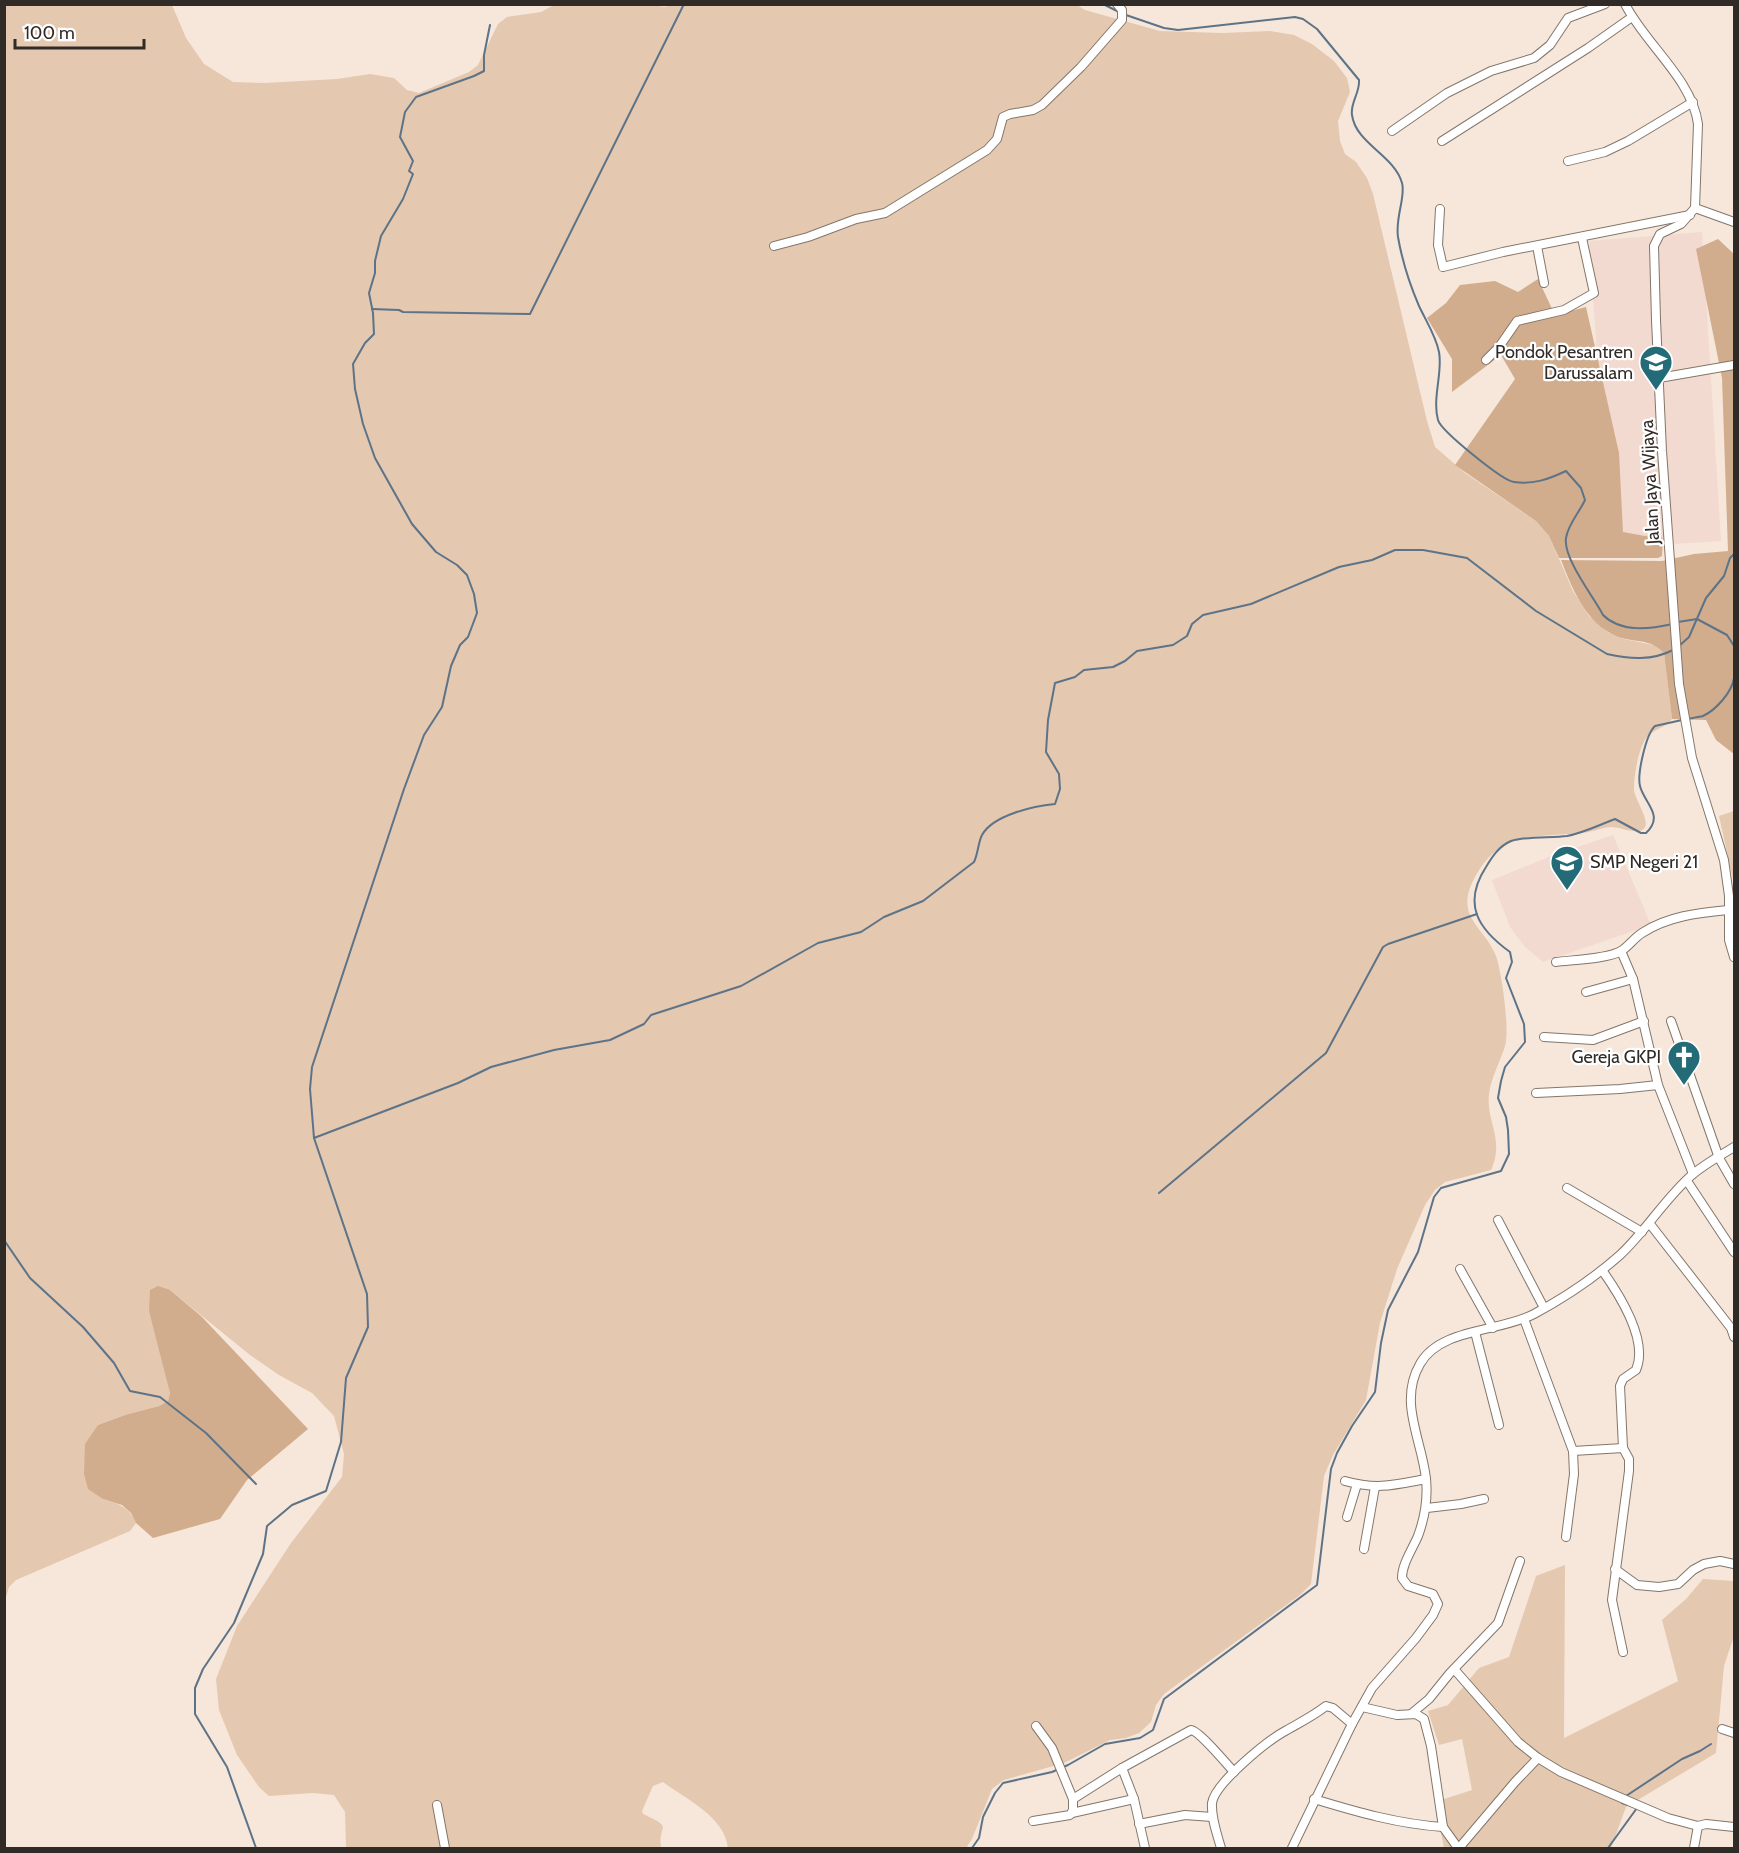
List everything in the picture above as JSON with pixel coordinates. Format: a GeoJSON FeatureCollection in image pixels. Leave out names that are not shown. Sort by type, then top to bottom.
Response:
{"type":"FeatureCollection","features":[{"type":"Feature","properties":{"kind":"street"},"geometry":{"type":"LineString","coordinates":[[774,246],[808,237],[856,219],[885,213],[987,150],[997,138],[1003,117],[1033,110],[1042,105],[1081,67],[1122,20],[1122,10],[1117,4]]}},
{"type":"Feature","properties":{"kind":"street"},"geometry":{"type":"LineString","coordinates":[[1392,131],[1447,93],[1491,71],[1534,58],[1550,45],[1568,18],[1605,4]]}},
{"type":"Feature","properties":{"kind":"street"},"geometry":{"type":"LineString","coordinates":[[1625,4],[1632,17],[1686,87],[1693,102],[1698,124],[1693,212]]}},
{"type":"Feature","properties":{"kind":"street"},"geometry":{"type":"LineString","coordinates":[[1442,141],[1588,48],[1632,17]]}},
{"type":"Feature","properties":{"kind":"street"},"geometry":{"type":"LineString","coordinates":[[1568,161],[1605,152],[1693,102]]}},
{"type":"Feature","properties":{"kind":"street"},"geometry":{"type":"LineString","coordinates":[[1440,209],[1438,245],[1443,267],[1693,212],[1734,222]]}},
{"type":"Feature","properties":{"kind":"street","name":"Jalan Jaya Wijaya"},"geometry":{"type":"LineString","coordinates":[[1693,212],[1681,224],[1660,234],[1654,246],[1662,451],[1676,651],[1683,712],[1692,758],[1724,860],[1729,897],[1729,940],[1734,957]]}},
{"type":"Feature","properties":{"kind":"street"},"geometry":{"type":"LineString","coordinates":[[1486,360],[1499,347],[1517,321],[1564,310],[1593,294],[1582,238]]}},
{"type":"Feature","properties":{"kind":"street"},"geometry":{"type":"LineString","coordinates":[[1537,246],[1544,283]]}},
{"type":"Feature","properties":{"kind":"street"},"geometry":{"type":"LineString","coordinates":[[1659,378],[1734,365]]}},
{"type":"Feature","properties":{"kind":"street"},"geometry":{"type":"LineString","coordinates":[[1556,962],[1592,958],[1621,951],[1639,935],[1666,921],[1728,910]]}},
{"type":"Feature","properties":{"kind":"street"},"geometry":{"type":"LineString","coordinates":[[1621,951],[1633,979],[1659,1085],[1690,1178],[1734,1252]]}},
{"type":"Feature","properties":{"kind":"street"},"geometry":{"type":"LineString","coordinates":[[1586,992],[1633,979]]}},
{"type":"Feature","properties":{"kind":"street"},"geometry":{"type":"LineString","coordinates":[[1544,1037],[1593,1040],[1644,1020]]}},
{"type":"Feature","properties":{"kind":"street"},"geometry":{"type":"LineString","coordinates":[[1671,1021],[1719,1158],[1734,1184]]}},
{"type":"Feature","properties":{"kind":"street"},"geometry":{"type":"LineString","coordinates":[[1536,1093],[1659,1085]]}},
{"type":"Feature","properties":{"kind":"street"},"geometry":{"type":"LineString","coordinates":[[1292,1848],[1314,1799],[1372,1688],[1416,1638],[1437,1608],[1437,1600],[1433,1594],[1408,1586],[1402,1578],[1427,1508],[1426,1479],[1410,1400],[1419,1365],[1436,1347],[1455,1337],[1524,1319],[1573,1292],[1602,1270],[1642,1232],[1690,1178],[1734,1147]]}},
{"type":"Feature","properties":{"kind":"street"},"geometry":{"type":"LineString","coordinates":[[1567,1188],[1642,1232]]}},
{"type":"Feature","properties":{"kind":"street"},"geometry":{"type":"LineString","coordinates":[[1498,1220],[1544,1308]]}},
{"type":"Feature","properties":{"kind":"street"},"geometry":{"type":"LineString","coordinates":[[1650,1224],[1731,1328],[1734,1337]]}},
{"type":"Feature","properties":{"kind":"street"},"geometry":{"type":"LineString","coordinates":[[1460,1269],[1493,1328]]}},
{"type":"Feature","properties":{"kind":"street"},"geometry":{"type":"LineString","coordinates":[[1602,1270],[1626,1310],[1634,1328],[1639,1353],[1636,1370],[1623,1379],[1620,1386],[1623,1448],[1629,1459],[1629,1471],[1612,1600],[1623,1652]]}},
{"type":"Feature","properties":{"kind":"street"},"geometry":{"type":"LineString","coordinates":[[1524,1319],[1573,1451],[1574,1474],[1566,1537]]}},
{"type":"Feature","properties":{"kind":"street"},"geometry":{"type":"LineString","coordinates":[[1475,1332],[1499,1425]]}},
{"type":"Feature","properties":{"kind":"street"},"geometry":{"type":"LineString","coordinates":[[1573,1451],[1623,1448]]}},
{"type":"Feature","properties":{"kind":"street"},"geometry":{"type":"LineString","coordinates":[[1345,1481],[1375,1487],[1426,1479]]}},
{"type":"Feature","properties":{"kind":"street"},"geometry":{"type":"LineString","coordinates":[[1347,1517],[1357,1484]]}},
{"type":"Feature","properties":{"kind":"street"},"geometry":{"type":"LineString","coordinates":[[1364,1549],[1375,1487]]}},
{"type":"Feature","properties":{"kind":"street"},"geometry":{"type":"LineString","coordinates":[[1427,1508],[1484,1499]]}},
{"type":"Feature","properties":{"kind":"street"},"geometry":{"type":"LineString","coordinates":[[1411,1714],[1429,1699],[1498,1623],[1520,1561]]}},
{"type":"Feature","properties":{"kind":"street"},"geometry":{"type":"LineString","coordinates":[[1615,1569],[1637,1585],[1659,1587],[1678,1584],[1693,1570],[1704,1564],[1720,1561],[1734,1564]]}},
{"type":"Feature","properties":{"kind":"street"},"geometry":{"type":"LineString","coordinates":[[1454,1669],[1518,1742],[1561,1772],[1668,1818],[1698,1826],[1707,1824],[1734,1827]]}},
{"type":"Feature","properties":{"kind":"street"},"geometry":{"type":"LineString","coordinates":[[1221,1848],[1212,1817],[1212,1804],[1216,1791],[1234,1772],[1286,1730],[1309,1719],[1326,1706],[1333,1708],[1352,1724]]}},
{"type":"Feature","properties":{"kind":"street"},"geometry":{"type":"LineString","coordinates":[[1362,1707],[1397,1715],[1421,1716],[1428,1728],[1443,1827],[1461,1847],[1538,1758]]}},
{"type":"Feature","properties":{"kind":"street"},"geometry":{"type":"LineString","coordinates":[[1036,1726],[1052,1748],[1073,1799],[1072,1813]]}},
{"type":"Feature","properties":{"kind":"street"},"geometry":{"type":"LineString","coordinates":[[1073,1799],[1122,1768],[1193,1730],[1234,1772]]}},
{"type":"Feature","properties":{"kind":"street"},"geometry":{"type":"LineString","coordinates":[[1722,1730],[1734,1732]]}},
{"type":"Feature","properties":{"kind":"street"},"geometry":{"type":"LineString","coordinates":[[1122,1768],[1134,1798],[1145,1848]]}},
{"type":"Feature","properties":{"kind":"street"},"geometry":{"type":"LineString","coordinates":[[1033,1821],[1063,1817],[1134,1798]]}},
{"type":"Feature","properties":{"kind":"street"},"geometry":{"type":"LineString","coordinates":[[1314,1799],[1403,1823],[1443,1827]]}},
{"type":"Feature","properties":{"kind":"street"},"geometry":{"type":"LineString","coordinates":[[437,1805],[445,1848]]}},
{"type":"Feature","properties":{"kind":"street"},"geometry":{"type":"LineString","coordinates":[[1139,1824],[1185,1815],[1212,1817]]}},
{"type":"Feature","properties":{"kind":"street"},"geometry":{"type":"LineString","coordinates":[[1694,1848],[1698,1826]]}},
{"type":"Feature","properties":{"kind":"shaded area"},"geometry":{"type":"Polygon","coordinates":[[[556,4],[646,4],[665,7],[670,4],[1077,5],[1085,10],[1160,31],[1223,33],[1270,31],[1294,35],[1312,44],[1334,61],[1347,78],[1350,92],[1338,121],[1340,141],[1345,154],[1356,162],[1367,178],[1373,194],[1435,447],[1465,473],[1536,521],[1549,536],[1573,591],[1589,616],[1607,632],[1624,639],[1658,646],[1664,653],[1672,719],[1646,738],[1640,751],[1635,776],[1634,789],[1645,817],[1645,827],[1635,831],[1611,827],[1583,833],[1518,840],[1494,852],[1474,879],[1469,892],[1467,903],[1469,912],[1496,956],[1505,1002],[1507,1028],[1505,1046],[1489,1094],[1490,1114],[1496,1140],[1495,1159],[1491,1170],[1445,1182],[1435,1190],[1425,1205],[1397,1269],[1380,1323],[1366,1400],[1333,1455],[1324,1476],[1311,1584],[1300,1595],[1164,1694],[1156,1705],[1151,1722],[1139,1733],[1126,1738],[1110,1740],[1064,1763],[1004,1780],[992,1789],[972,1839],[966,1848],[728,1848],[720,1827],[712,1818],[663,1782],[653,1786],[642,1811],[643,1814],[662,1825],[661,1848],[346,1848],[345,1812],[334,1795],[313,1793],[269,1796],[259,1787],[237,1755],[219,1710],[216,1679],[237,1626],[291,1543],[342,1477],[344,1454],[334,1416],[312,1393],[279,1375],[250,1355],[170,1290],[163,1362],[170,1393],[168,1401],[159,1406],[98,1425],[103,1499],[123,1507],[136,1523],[130,1531],[16,1580],[9,1587],[5,1601],[5,5],[172,5],[186,38],[204,64],[233,82],[265,83],[337,79],[370,74],[394,78],[407,90],[419,93],[469,72],[478,65],[498,24],[507,17],[541,12],[556,4]]]}},
{"type":"Feature","properties":{"kind":"shaded area","name":"Pondok Pesantren Darussalam"},"geometry":{"type":"Polygon","coordinates":[[[1702,232],[1721,541],[1611,548],[1589,241],[1702,232]]]}},
{"type":"Feature","properties":{"kind":"shaded area"},"geometry":{"type":"Polygon","coordinates":[[[1718,239],[1734,254],[1734,754],[1716,740],[1706,720],[1672,719],[1664,653],[1651,644],[1613,635],[1592,619],[1577,597],[1561,560],[1662,561],[1694,554],[1728,551],[1722,378],[1696,249],[1718,239]]]}},
{"type":"Feature","properties":{"kind":"shaded area"},"geometry":{"type":"Polygon","coordinates":[[[1538,279],[1555,315],[1586,307],[1619,453],[1623,532],[1645,536],[1660,533],[1663,540],[1662,556],[1658,558],[1559,558],[1549,536],[1536,521],[1455,465],[1515,379],[1501,355],[1452,392],[1452,359],[1427,318],[1446,303],[1460,285],[1495,281],[1518,292],[1538,279]]]}},
{"type":"Feature","properties":{"kind":"shaded area"},"geometry":{"type":"Polygon","coordinates":[[[1734,811],[1734,884],[1719,816],[1734,811]]]}},
{"type":"Feature","properties":{"kind":"shaded area","name":"SMP Negeri 21"},"geometry":{"type":"Polygon","coordinates":[[[1613,835],[1651,925],[1543,962],[1525,947],[1510,927],[1492,880],[1554,855],[1613,835]]]}},
{"type":"Feature","properties":{"kind":"shaded area"},"geometry":{"type":"Polygon","coordinates":[[[158,1286],[170,1290],[201,1316],[308,1429],[247,1480],[220,1519],[153,1538],[136,1523],[131,1513],[122,1505],[103,1499],[88,1489],[84,1474],[85,1444],[98,1425],[159,1406],[168,1401],[170,1393],[149,1311],[150,1290],[158,1286]]]}},
{"type":"Feature","properties":{"kind":"shaded area"},"geometry":{"type":"Polygon","coordinates":[[[1565,1565],[1564,1738],[1678,1681],[1662,1620],[1686,1599],[1703,1579],[1734,1581],[1734,1636],[1724,1666],[1716,1753],[1626,1807],[1611,1848],[1444,1848],[1435,1802],[1472,1790],[1462,1739],[1439,1745],[1428,1711],[1448,1705],[1479,1668],[1509,1657],[1536,1576],[1565,1565]]]}},
{"type":"Feature","properties":{"kind":"waterway"},"geometry":{"type":"LineString","coordinates":[[372,309],[403,312],[530,314],[684,4]]}},
{"type":"Feature","properties":{"kind":"waterway"},"geometry":{"type":"LineString","coordinates":[[1103,4],[1119,12]]}},
{"type":"Feature","properties":{"kind":"waterway"},"geometry":{"type":"LineString","coordinates":[[1126,15],[1164,28],[1178,30],[1295,17],[1303,19],[1317,29],[1359,80],[1352,111],[1355,125],[1367,142],[1398,173],[1402,183],[1403,195],[1397,230],[1398,237],[1412,290],[1438,346],[1440,360],[1436,403],[1438,420],[1460,444],[1486,465],[1514,482],[1534,482],[1566,471],[1581,488],[1585,500],[1569,528],[1566,546],[1574,566],[1603,615],[1610,621],[1627,627],[1645,628],[1673,624]]}},
{"type":"Feature","properties":{"kind":"waterway"},"geometry":{"type":"LineString","coordinates":[[314,1138],[310,1089],[312,1067],[404,789],[424,735],[442,707],[451,666],[460,645],[468,637],[477,613],[474,594],[467,575],[457,565],[436,552],[412,524],[375,458],[363,424],[355,389],[353,364],[365,343],[374,334],[369,293],[381,236],[403,199],[413,174],[409,171],[413,161],[400,137],[405,112],[416,97],[484,71],[484,55],[490,25]]}},
{"type":"Feature","properties":{"kind":"waterway"},"geometry":{"type":"LineString","coordinates":[[256,1848],[227,1767],[195,1714],[195,1688],[203,1669],[234,1623],[263,1554],[267,1526],[292,1505],[326,1491],[341,1442],[346,1378],[368,1327],[367,1294],[314,1138],[458,1083],[491,1067],[554,1050],[610,1040],[644,1024],[651,1015],[741,986],[818,943],[861,932],[884,917],[923,901],[974,862],[982,835],[995,822],[1026,809],[1055,804],[1060,789],[1059,774],[1046,752],[1048,720],[1055,683],[1075,677],[1084,670],[1113,667],[1137,651],[1173,645],[1187,636],[1192,624],[1203,615],[1251,604],[1339,567],[1372,560],[1395,550],[1423,550],[1467,558],[1536,611],[1607,654],[1640,658],[1657,656],[1673,650]]}},
{"type":"Feature","properties":{"kind":"waterway"},"geometry":{"type":"LineString","coordinates":[[1678,647],[1689,637],[1706,598],[1724,576],[1730,558],[1734,554]]}},
{"type":"Feature","properties":{"kind":"waterway"},"geometry":{"type":"LineString","coordinates":[[1678,622],[1697,619],[1727,635],[1734,646]]}},
{"type":"Feature","properties":{"kind":"waterway"},"geometry":{"type":"LineString","coordinates":[[1688,719],[1703,716],[1713,710],[1727,695],[1734,678]]}},
{"type":"Feature","properties":{"kind":"waterway"},"geometry":{"type":"LineString","coordinates":[[972,1848],[979,1838],[983,1817],[995,1793],[1003,1783],[1052,1772],[1105,1744],[1140,1738],[1153,1730],[1164,1699],[1317,1585],[1331,1469],[1352,1426],[1375,1392],[1388,1310],[1418,1252],[1434,1197],[1441,1188],[1501,1171],[1509,1154],[1506,1117],[1498,1098],[1505,1067],[1525,1042],[1524,1024],[1506,978],[1512,962],[1510,952],[1489,934],[1477,915],[1475,893],[1479,880],[1496,852],[1511,841],[1524,838],[1567,836],[1615,819],[1641,833],[1646,833],[1651,827],[1654,815],[1640,786],[1643,754],[1655,726],[1682,720]]}},
{"type":"Feature","properties":{"kind":"waterway"},"geometry":{"type":"LineString","coordinates":[[1159,1193],[1326,1053],[1383,947],[1477,914]]}},
{"type":"Feature","properties":{"kind":"waterway"},"geometry":{"type":"LineString","coordinates":[[4,1240],[30,1278],[83,1327],[114,1363],[130,1391],[160,1397],[206,1433],[256,1484]]}},
{"type":"Feature","properties":{"kind":"waterway"},"geometry":{"type":"LineString","coordinates":[[1628,1805],[1622,1803],[1626,1796],[1682,1759],[1711,1744]]}},
{"type":"Feature","properties":{"kind":"waterway"},"geometry":{"type":"LineString","coordinates":[[1608,1848],[1637,1808]]}},
{"type":"Feature","properties":{"kind":"place","name":"Pondok Pesantren Darussalam"},"geometry":{"type":"Point","coordinates":[1656,391]}},
{"type":"Feature","properties":{"kind":"place","name":"SMP Negeri 21"},"geometry":{"type":"Point","coordinates":[1567,891]}},
{"type":"Feature","properties":{"kind":"place","name":"Gereja GKPI"},"geometry":{"type":"Point","coordinates":[1684,1086]}}]}
